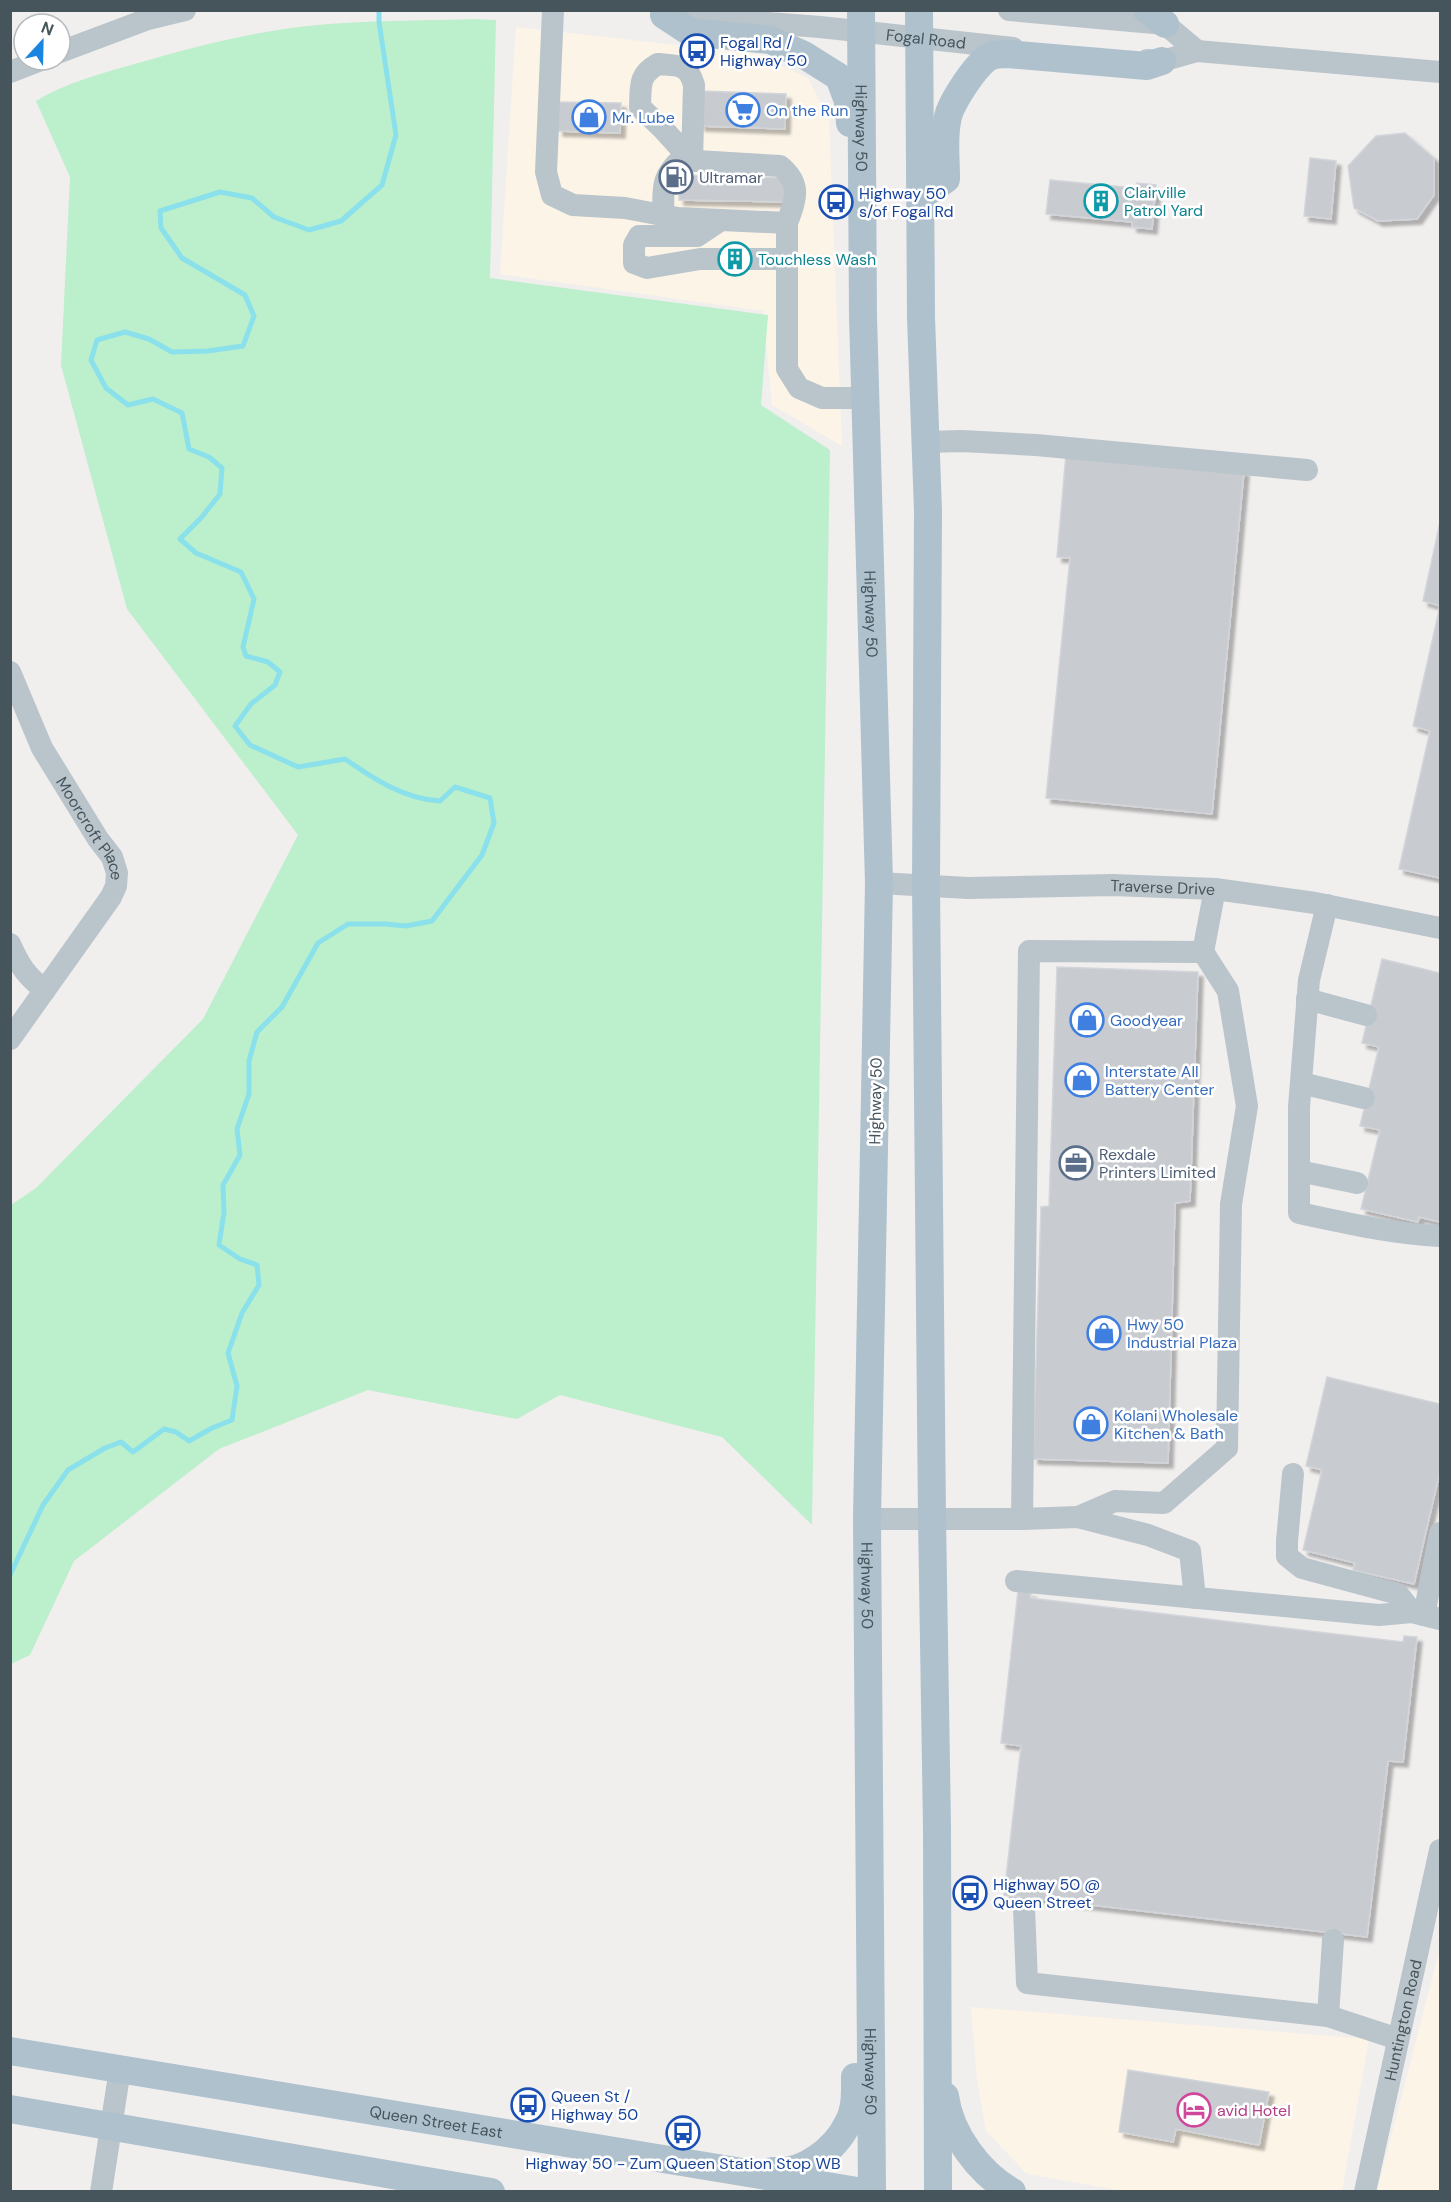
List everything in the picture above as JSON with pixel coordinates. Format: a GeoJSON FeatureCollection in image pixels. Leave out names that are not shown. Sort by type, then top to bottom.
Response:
{"type":"FeatureCollection","features":[{"type":"Feature","properties":{"kind":"main road"},"geometry":{"type":"LineString","coordinates":[[660,13],[690,32],[770,40],[804,55],[839,77],[848,101],[857,177],[862,187]]}},
{"type":"Feature","properties":{"kind":"main road","name":"Highway 50"},"geometry":{"type":"LineString","coordinates":[[861,21],[865,398],[879,883],[867,1519],[872,2192]]}},
{"type":"Feature","properties":{"kind":"main road"},"geometry":{"type":"LineString","coordinates":[[919,24],[921,317],[928,511],[926,885],[938,2192]]}},
{"type":"Feature","properties":{"kind":"main road"},"geometry":{"type":"LineString","coordinates":[[920,197],[946,179],[949,114],[966,84],[985,60],[996,54],[1008,54],[1147,66],[1162,61]]}},
{"type":"Feature","properties":{"kind":"main road"},"geometry":{"type":"LineString","coordinates":[[584,2145],[596,2143],[784,2173],[813,2161],[835,2141],[848,2124],[854,2108],[855,1959],[870,1942]]}},
{"type":"Feature","properties":{"kind":"main road"},"geometry":{"type":"LineString","coordinates":[[937,1964],[944,1971],[944,2094],[947,2110],[952,2125],[975,2159],[991,2176],[1012,2192]]}},
{"type":"Feature","properties":{"kind":"main road","name":"Queen Street East"},"geometry":{"type":"LineString","coordinates":[[10,2051],[862,2192]]}},
{"type":"Feature","properties":{"kind":"main road"},"geometry":{"type":"LineString","coordinates":[[10,2109],[491,2192]]}},
{"type":"Feature","properties":{"kind":"street"},"geometry":{"type":"LineString","coordinates":[[553,10],[546,172],[552,195],[573,205],[625,208],[678,218],[787,223]]}},
{"type":"Feature","properties":{"kind":"street"},"geometry":{"type":"LineString","coordinates":[[1009,10],[1156,17],[1197,51]]}},
{"type":"Feature","properties":{"kind":"street"},"geometry":{"type":"LineString","coordinates":[[72,48],[178,11]]}},
{"type":"Feature","properties":{"kind":"street","name":"Fogal Road"},"geometry":{"type":"LineString","coordinates":[[660,13],[919,24],[1162,61],[1197,51],[1440,72]]}},
{"type":"Feature","properties":{"kind":"street"},"geometry":{"type":"LineString","coordinates":[[663,215],[665,179],[680,160],[780,166],[789,174],[795,185],[794,205],[787,223],[787,369],[799,388],[822,398],[865,398]]}},
{"type":"Feature","properties":{"kind":"street"},"geometry":{"type":"LineString","coordinates":[[721,220],[697,236],[639,236],[634,245],[634,263],[646,268],[700,259],[787,259]]}},
{"type":"Feature","properties":{"kind":"street"},"geometry":{"type":"LineString","coordinates":[[926,442],[962,441],[1036,445],[1307,470]]}},
{"type":"Feature","properties":{"kind":"street","name":"Moorcroft Place"},"geometry":{"type":"LineString","coordinates":[[10,672],[42,748],[112,857],[117,873],[116,886],[111,897],[10,1039]]}},
{"type":"Feature","properties":{"kind":"street","name":"Traverse Drive"},"geometry":{"type":"LineString","coordinates":[[879,883],[968,888],[1113,885],[1215,889],[1327,905],[1440,928]]}},
{"type":"Feature","properties":{"kind":"street"},"geometry":{"type":"LineString","coordinates":[[1078,1517],[1114,1501],[1164,1503],[1227,1448],[1231,1204],[1247,1106],[1228,991],[1203,952],[1215,889]]}},
{"type":"Feature","properties":{"kind":"street"},"geometry":{"type":"LineString","coordinates":[[1327,905],[1309,980],[1307,999],[1301,1083],[1299,1213],[1395,1232],[1440,1236]]}},
{"type":"Feature","properties":{"kind":"street"},"geometry":{"type":"LineString","coordinates":[[10,944],[20,966],[31,980],[45,990]]}},
{"type":"Feature","properties":{"kind":"street"},"geometry":{"type":"LineString","coordinates":[[1022,1519],[1029,951],[1203,952]]}},
{"type":"Feature","properties":{"kind":"street"},"geometry":{"type":"LineString","coordinates":[[1307,999],[1366,1015]]}},
{"type":"Feature","properties":{"kind":"street"},"geometry":{"type":"LineString","coordinates":[[1301,1083],[1364,1098]]}},
{"type":"Feature","properties":{"kind":"street"},"geometry":{"type":"LineString","coordinates":[[1299,1171],[1357,1183]]}},
{"type":"Feature","properties":{"kind":"street"},"geometry":{"type":"LineString","coordinates":[[1293,1473],[1287,1556],[1302,1568],[1398,1594],[1426,1616]]}},
{"type":"Feature","properties":{"kind":"street"},"geometry":{"type":"LineString","coordinates":[[867,1519],[1078,1517],[1148,1534],[1190,1551],[1196,1598]]}},
{"type":"Feature","properties":{"kind":"street"},"geometry":{"type":"LineString","coordinates":[[1426,1616],[1440,1533]]}},
{"type":"Feature","properties":{"kind":"street"},"geometry":{"type":"LineString","coordinates":[[1016,1581],[1379,1616],[1426,1616]]}},
{"type":"Feature","properties":{"kind":"street","name":"Huntington Road"},"geometry":{"type":"LineString","coordinates":[[1365,2192],[1439,1863]]}},
{"type":"Feature","properties":{"kind":"street"},"geometry":{"type":"LineString","coordinates":[[1024,1908],[1027,1983],[1328,2016],[1398,2039]]}},
{"type":"Feature","properties":{"kind":"street"},"geometry":{"type":"LineString","coordinates":[[1328,2016],[1333,1941]]}},
{"type":"Feature","properties":{"kind":"street"},"geometry":{"type":"LineString","coordinates":[[101,2192],[120,2069]]}},
{"type":"Feature","properties":{"kind":"shaded area"},"geometry":{"type":"Polygon","coordinates":[[[516,27],[757,54],[808,78],[829,120],[842,446],[772,405],[763,311],[500,274],[516,27]]]}},
{"type":"Feature","properties":{"kind":"shaded area"},"geometry":{"type":"Polygon","coordinates":[[[1440,1948],[1440,2191],[1377,2191],[1440,1948]]]}},
{"type":"Feature","properties":{"kind":"shaded area"},"geometry":{"type":"Polygon","coordinates":[[[971,2007],[1369,2039],[1342,2191],[1123,2191],[1027,2174],[986,2131],[977,2079],[971,2007]]]}},
{"type":"Feature","properties":{"kind":"green space"},"geometry":{"type":"Polygon","coordinates":[[[496,20],[490,278],[768,315],[761,405],[830,450],[812,1525],[722,1437],[560,1395],[517,1419],[368,1390],[219,1449],[74,1561],[30,1655],[11,1664],[11,1205],[36,1188],[203,1019],[298,835],[127,609],[61,365],[70,177],[36,101],[60,88],[99,74],[201,46],[265,32],[349,23],[496,20]]]}},
{"type":"Feature","properties":{"kind":"building","name":"On the Run"},"geometry":{"type":"Polygon","coordinates":[[[701,91],[786,94],[785,129],[700,126],[701,91]]]}},
{"type":"Feature","properties":{"kind":"building","name":"Mr. Lube"},"geometry":{"type":"Polygon","coordinates":[[[559,102],[621,103],[620,133],[558,131],[559,102]]]}},
{"type":"Feature","properties":{"kind":"building"},"geometry":{"type":"Polygon","coordinates":[[[1405,133],[1434,158],[1434,195],[1417,219],[1378,221],[1354,208],[1348,166],[1376,136],[1405,133]]]}},
{"type":"Feature","properties":{"kind":"building"},"geometry":{"type":"Polygon","coordinates":[[[1310,158],[1336,161],[1331,219],[1304,216],[1310,158]]]}},
{"type":"Feature","properties":{"kind":"building"},"geometry":{"type":"Polygon","coordinates":[[[679,175],[787,178],[786,202],[679,200],[679,175]]]}},
{"type":"Feature","properties":{"kind":"building","name":"Clairville Patrol Yard"},"geometry":{"type":"Polygon","coordinates":[[[1050,180],[1136,188],[1137,183],[1156,185],[1152,229],[1132,227],[1132,222],[1046,214],[1050,180]]]}},
{"type":"Feature","properties":{"kind":"building"},"geometry":{"type":"Polygon","coordinates":[[[1066,454],[1244,471],[1212,814],[1046,798],[1070,558],[1057,557],[1066,454]]]}},
{"type":"Feature","properties":{"kind":"building"},"geometry":{"type":"Polygon","coordinates":[[[1440,522],[1440,606],[1423,601],[1440,522]]]}},
{"type":"Feature","properties":{"kind":"building"},"geometry":{"type":"Polygon","coordinates":[[[1440,606],[1440,878],[1399,869],[1430,731],[1413,726],[1440,606]]]}},
{"type":"Feature","properties":{"kind":"building"},"geometry":{"type":"Polygon","coordinates":[[[1382,959],[1440,973],[1440,1222],[1419,1217],[1418,1222],[1361,1209],[1380,1130],[1360,1126],[1379,1047],[1362,1043],[1382,959]]]}},
{"type":"Feature","properties":{"kind":"building","name":"Hwy 50 Industrial Plaza"},"geometry":{"type":"Polygon","coordinates":[[[1057,967],[1198,972],[1190,1201],[1175,1203],[1168,1463],[1033,1459],[1041,1207],[1049,1206],[1057,967]]]}},
{"type":"Feature","properties":{"kind":"building"},"geometry":{"type":"Polygon","coordinates":[[[1327,1377],[1440,1404],[1440,1471],[1414,1584],[1353,1570],[1355,1563],[1303,1550],[1322,1470],[1306,1466],[1327,1377]]]}},
{"type":"Feature","properties":{"kind":"building"},"geometry":{"type":"Polygon","coordinates":[[[1018,1591],[1031,1593],[1030,1598],[1403,1642],[1404,1636],[1417,1637],[1403,1762],[1388,1761],[1367,1937],[1004,1895],[1021,1746],[1001,1743],[1018,1591]]]}},
{"type":"Feature","properties":{"kind":"building","name":"avid Hotel"},"geometry":{"type":"Polygon","coordinates":[[[1128,2070],[1269,2092],[1259,2145],[1176,2129],[1173,2142],[1119,2132],[1128,2070]]]}},
{"type":"Feature","properties":{"kind":"waterway"},"geometry":{"type":"LineString","coordinates":[[10,1575],[43,1505],[68,1470],[105,1448],[121,1442],[133,1452],[164,1429],[176,1432],[189,1441],[232,1420],[237,1386],[228,1353],[242,1313],[259,1285],[257,1265],[240,1259],[219,1245],[224,1212],[223,1185],[240,1155],[237,1129],[249,1094],[249,1061],[257,1032],[282,1007],[318,943],[348,924],[406,926],[432,921],[482,855],[494,823],[490,798],[455,787],[440,801],[427,799],[390,787],[345,759],[298,767],[250,745],[235,726],[251,704],[275,685],[280,672],[268,662],[246,656],[243,647],[254,599],[241,572],[196,553],[180,539],[220,494],[222,468],[209,457],[189,449],[182,413],[153,399],[128,405],[106,388],[91,360],[97,340],[125,332],[149,339],[172,352],[208,351],[243,346],[254,316],[245,295],[182,258],[161,228],[160,211],[220,192],[252,198],[274,217],[309,230],[341,221],[382,185],[396,135],[379,10]]}},
{"type":"Feature","properties":{"kind":"place","name":"Fogal Rd / Highway 50"},"geometry":{"type":"Point","coordinates":[697,51]}},
{"type":"Feature","properties":{"kind":"place","name":"On the Run"},"geometry":{"type":"Point","coordinates":[743,110]}},
{"type":"Feature","properties":{"kind":"place","name":"Mr. Lube"},"geometry":{"type":"Point","coordinates":[589,117]}},
{"type":"Feature","properties":{"kind":"place","name":"Ultramar"},"geometry":{"type":"Point","coordinates":[676,177]}},
{"type":"Feature","properties":{"kind":"place","name":"Clairville Patrol Yard"},"geometry":{"type":"Point","coordinates":[1101,201]}},
{"type":"Feature","properties":{"kind":"place","name":"Highway 50 s/of Fogal Rd"},"geometry":{"type":"Point","coordinates":[836,202]}},
{"type":"Feature","properties":{"kind":"place","name":"Touchless Wash"},"geometry":{"type":"Point","coordinates":[735,259]}},
{"type":"Feature","properties":{"kind":"place","name":"Goodyear"},"geometry":{"type":"Point","coordinates":[1087,1020]}},
{"type":"Feature","properties":{"kind":"place","name":"Interstate All Battery Center"},"geometry":{"type":"Point","coordinates":[1082,1080]}},
{"type":"Feature","properties":{"kind":"place","name":"Rexdale Printers Limited"},"geometry":{"type":"Point","coordinates":[1076,1163]}},
{"type":"Feature","properties":{"kind":"place","name":"Hwy 50 Industrial Plaza"},"geometry":{"type":"Point","coordinates":[1104,1333]}},
{"type":"Feature","properties":{"kind":"place","name":"Kolani Wholesale Kitchen & Bath"},"geometry":{"type":"Point","coordinates":[1091,1424]}},
{"type":"Feature","properties":{"kind":"place","name":"Highway 50 @ Queen Street"},"geometry":{"type":"Point","coordinates":[970,1893]}},
{"type":"Feature","properties":{"kind":"place","name":"Queen St / Highway 50"},"geometry":{"type":"Point","coordinates":[528,2105]}},
{"type":"Feature","properties":{"kind":"place","name":"avid Hotel"},"geometry":{"type":"Point","coordinates":[1194,2110]}},
{"type":"Feature","properties":{"kind":"place","name":"Highway 50 - Zum Queen Station Stop WB"},"geometry":{"type":"Point","coordinates":[683,2133]}}]}
